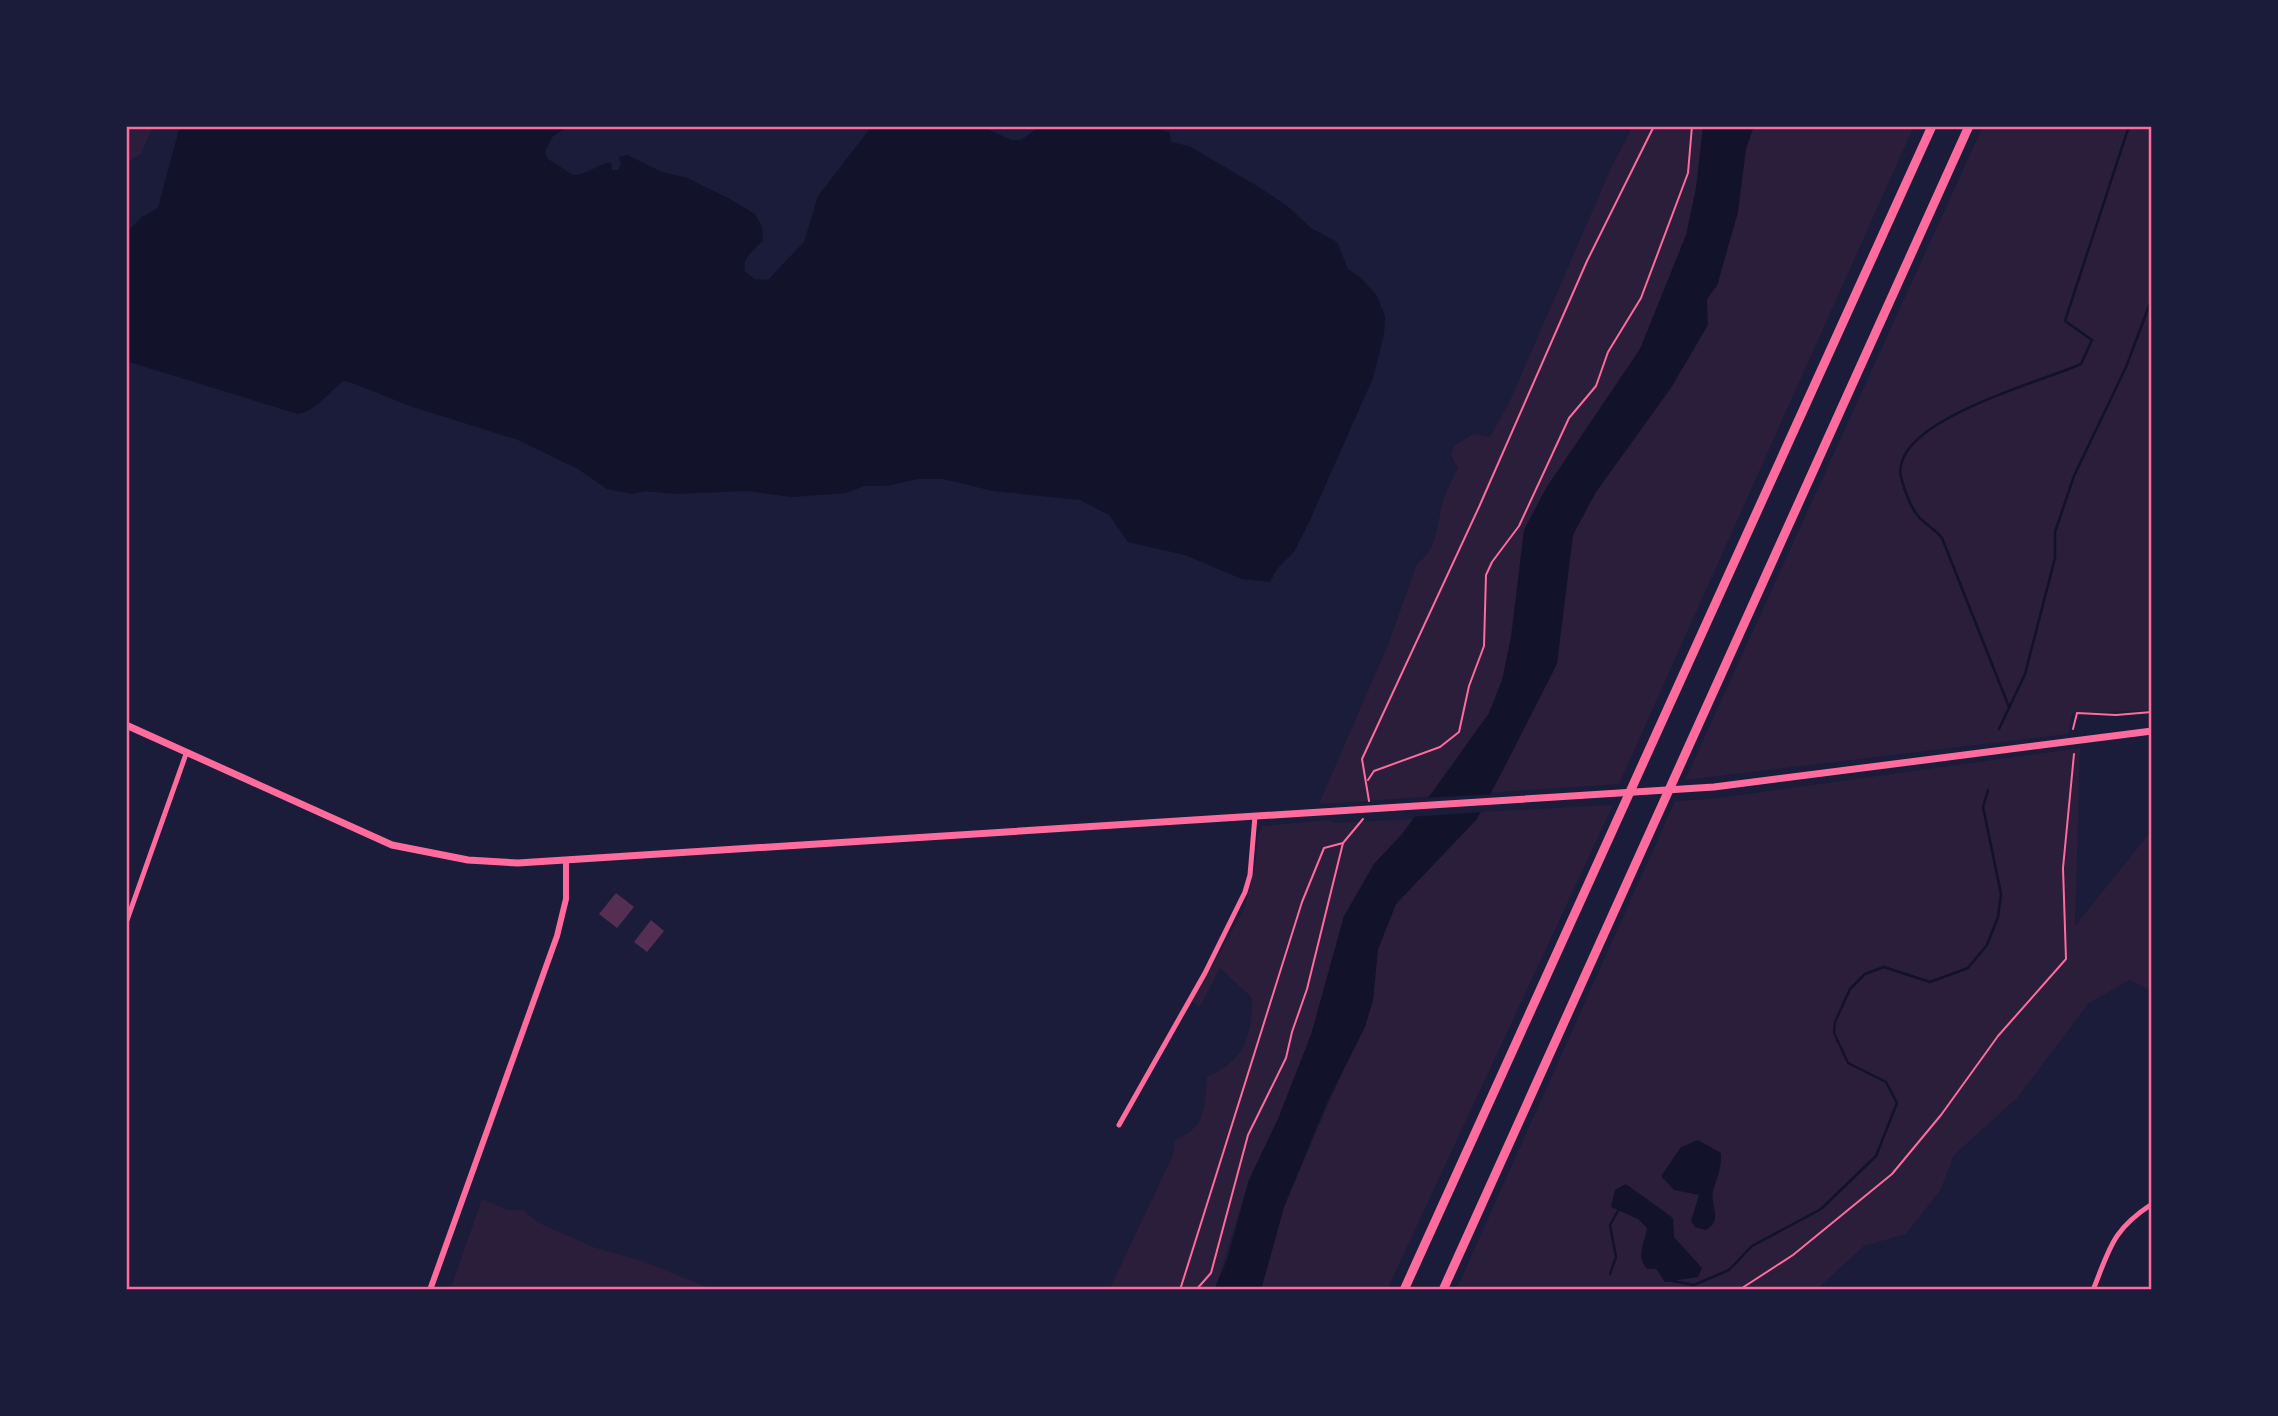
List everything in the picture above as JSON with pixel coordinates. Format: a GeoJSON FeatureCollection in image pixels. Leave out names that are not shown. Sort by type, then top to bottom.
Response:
{"type":"FeatureCollection","features":[{"type":"Feature","properties":{"kind":"highway"},"geometry":{"type":"LineString","coordinates":[[1404,1290],[1932,126]]}},
{"type":"Feature","properties":{"kind":"highway"},"geometry":{"type":"LineString","coordinates":[[1443,1290],[1969,126]]}},
{"type":"Feature","properties":{"kind":"main road"},"geometry":{"type":"LineString","coordinates":[[126,725],[392,845],[468,860],[518,863],[1714,786],[2152,731]]}},
{"type":"Feature","properties":{"kind":"street"},"geometry":{"type":"LineString","coordinates":[[126,923],[186,754]]}},
{"type":"Feature","properties":{"kind":"street"},"geometry":{"type":"LineString","coordinates":[[1119,1125],[1205,973],[1240,904],[1250,875],[1255,816]]}},
{"type":"Feature","properties":{"kind":"street"},"geometry":{"type":"LineString","coordinates":[[430,1290],[557,936],[566,899],[566,861]]}},
{"type":"Feature","properties":{"kind":"street"},"geometry":{"type":"LineString","coordinates":[[2093,1290],[2114,1236],[2132,1217],[2152,1204]]}},
{"type":"Feature","properties":{"kind":"path"},"geometry":{"type":"LineString","coordinates":[[1654,126],[1587,261],[1479,507],[1362,759],[1362,770],[1368,780],[1374,771],[1440,747],[1459,733],[1469,686],[1484,646],[1486,575],[1492,562],[1519,527],[1569,418],[1596,386],[1608,352],[1641,298],[1688,173],[1692,126]]}},
{"type":"Feature","properties":{"kind":"path"},"geometry":{"type":"LineString","coordinates":[[2073,729],[2077,713],[2116,715],[2152,712]]}},
{"type":"Feature","properties":{"kind":"path"},"geometry":{"type":"LineString","coordinates":[[1739,1290],[1793,1255],[1892,1174],[1941,1115],[1998,1036],[2066,959],[2063,868],[2074,754]]}},
{"type":"Feature","properties":{"kind":"path"},"geometry":{"type":"LineString","coordinates":[[1180,1290],[1302,902],[1324,848],[1343,842],[1307,989],[1286,1058],[1248,1135],[1211,1273],[1196,1290]]}},
{"type":"Feature","properties":{"kind":"shaded area"},"geometry":{"type":"Polygon","coordinates":[[[126,126],[153,126],[141,154],[126,163],[126,126]]]}},
{"type":"Feature","properties":{"kind":"shaded area"},"geometry":{"type":"Polygon","coordinates":[[[180,126],[570,126],[553,136],[545,152],[548,159],[573,175],[611,162],[612,170],[618,170],[621,164],[619,157],[627,155],[662,172],[687,178],[755,214],[762,227],[763,240],[747,258],[744,267],[745,272],[755,279],[768,280],[804,242],[818,196],[872,126],[981,126],[1011,140],[1021,140],[1041,126],[1141,126],[1169,132],[1171,142],[1189,146],[1257,186],[1286,205],[1311,228],[1337,242],[1348,269],[1361,278],[1377,296],[1385,317],[1384,334],[1373,378],[1310,520],[1294,552],[1277,569],[1270,582],[1242,579],[1185,555],[1128,542],[1109,515],[1080,500],[993,491],[943,479],[918,479],[887,486],[864,486],[846,493],[792,497],[747,491],[674,494],[646,491],[632,494],[607,489],[578,469],[518,440],[410,406],[352,383],[344,381],[317,405],[298,414],[126,361],[126,233],[142,217],[158,208],[180,126]]]}},
{"type":"Feature","properties":{"kind":"shaded area"},"geometry":{"type":"Polygon","coordinates":[[[1633,126],[1914,126],[1619,784],[1319,804],[1389,642],[1417,564],[1434,542],[1444,498],[1458,468],[1451,455],[1454,446],[1473,434],[1490,437],[1509,403],[1612,166],[1633,126]]]}},
{"type":"Feature","properties":{"kind":"shaded area"},"geometry":{"type":"Polygon","coordinates":[[[1703,126],[1754,126],[1746,149],[1738,212],[1717,286],[1707,299],[1708,325],[1671,388],[1596,492],[1573,535],[1557,664],[1477,819],[1396,904],[1378,949],[1373,1000],[1365,1027],[1325,1107],[1284,1207],[1261,1290],[1214,1290],[1227,1260],[1249,1180],[1278,1119],[1311,1035],[1344,916],[1374,864],[1403,833],[1489,713],[1502,680],[1511,637],[1524,530],[1546,488],[1640,349],[1686,235],[1696,188],[1703,126]]]}},
{"type":"Feature","properties":{"kind":"shaded area"},"geometry":{"type":"Polygon","coordinates":[[[1983,126],[2152,126],[2152,710],[2072,714],[2068,734],[1685,780],[1983,126]]]}},
{"type":"Feature","properties":{"kind":"shaded area"},"geometry":{"type":"Polygon","coordinates":[[[2080,748],[2075,926],[2152,830],[2152,991],[2130,980],[2089,1003],[2017,1098],[1954,1155],[1941,1189],[1906,1234],[1864,1246],[1816,1290],[1456,1290],[1675,801],[1711,799],[2080,748]]]}},
{"type":"Feature","properties":{"kind":"shaded area"},"geometry":{"type":"Polygon","coordinates":[[[1613,805],[1387,1290],[1261,1290],[1284,1207],[1373,1000],[1378,949],[1396,904],[1480,812],[1613,805]]]}},
{"type":"Feature","properties":{"kind":"shaded area"},"geometry":{"type":"Polygon","coordinates":[[[1413,819],[1344,916],[1311,1035],[1278,1119],[1249,1180],[1215,1290],[1109,1290],[1173,1155],[1175,1140],[1193,1129],[1202,1115],[1207,1077],[1238,1055],[1248,1036],[1252,998],[1220,968],[1200,1007],[1192,1002],[1243,911],[1255,867],[1258,834],[1263,826],[1327,820],[1335,823],[1413,819]]]}},
{"type":"Feature","properties":{"kind":"shaded area"},"geometry":{"type":"Polygon","coordinates":[[[1698,1140],[1721,1153],[1720,1168],[1713,1191],[1714,1223],[1705,1230],[1695,1227],[1691,1221],[1699,1195],[1674,1190],[1661,1176],[1681,1147],[1698,1140]]]}},
{"type":"Feature","properties":{"kind":"shaded area"},"geometry":{"type":"Polygon","coordinates":[[[1626,1184],[1673,1218],[1674,1237],[1702,1268],[1698,1277],[1665,1282],[1656,1269],[1647,1269],[1643,1264],[1641,1254],[1647,1228],[1638,1219],[1611,1207],[1615,1190],[1626,1184]]]}},
{"type":"Feature","properties":{"kind":"shaded area"},"geometry":{"type":"Polygon","coordinates":[[[482,1199],[508,1210],[523,1210],[539,1223],[593,1247],[642,1261],[714,1290],[450,1290],[482,1199]]]}},
{"type":"Feature","properties":{"kind":"pier"},"geometry":{"type":"Polygon","coordinates":[[[1494,794],[1484,812],[1410,817],[1424,798],[1494,794]]]}},
{"type":"Feature","properties":{"kind":"building"},"geometry":{"type":"Polygon","coordinates":[[[616,893],[634,907],[617,928],[599,914],[616,893]]]}},
{"type":"Feature","properties":{"kind":"building"},"geometry":{"type":"Polygon","coordinates":[[[651,920],[664,931],[647,952],[634,942],[651,920]]]}},
{"type":"Feature","properties":{"kind":"waterway"},"geometry":{"type":"LineString","coordinates":[[2009,707],[1942,538],[1918,516],[1909,500],[1901,477],[1904,457],[1919,438],[1942,421],[1972,406],[2081,364],[2092,340],[2065,321],[2129,126]]}},
{"type":"Feature","properties":{"kind":"waterway"},"geometry":{"type":"LineString","coordinates":[[1999,729],[2025,674],[2055,558],[2055,532],[2074,476],[2126,367],[2152,298]]}},
{"type":"Feature","properties":{"kind":"waterway"},"geometry":{"type":"LineString","coordinates":[[1667,1280],[1694,1285],[1729,1270],[1752,1246],[1821,1209],[1876,1156],[1897,1103],[1886,1082],[1848,1063],[1834,1033],[1835,1022],[1850,989],[1865,974],[1884,967],[1930,982],[1968,968],[1987,945],[1998,917],[2001,894],[1983,807],[1988,790]]}},
{"type":"Feature","properties":{"kind":"waterway"},"geometry":{"type":"LineString","coordinates":[[1610,1274],[1616,1257],[1610,1225],[1619,1209]]}}]}
